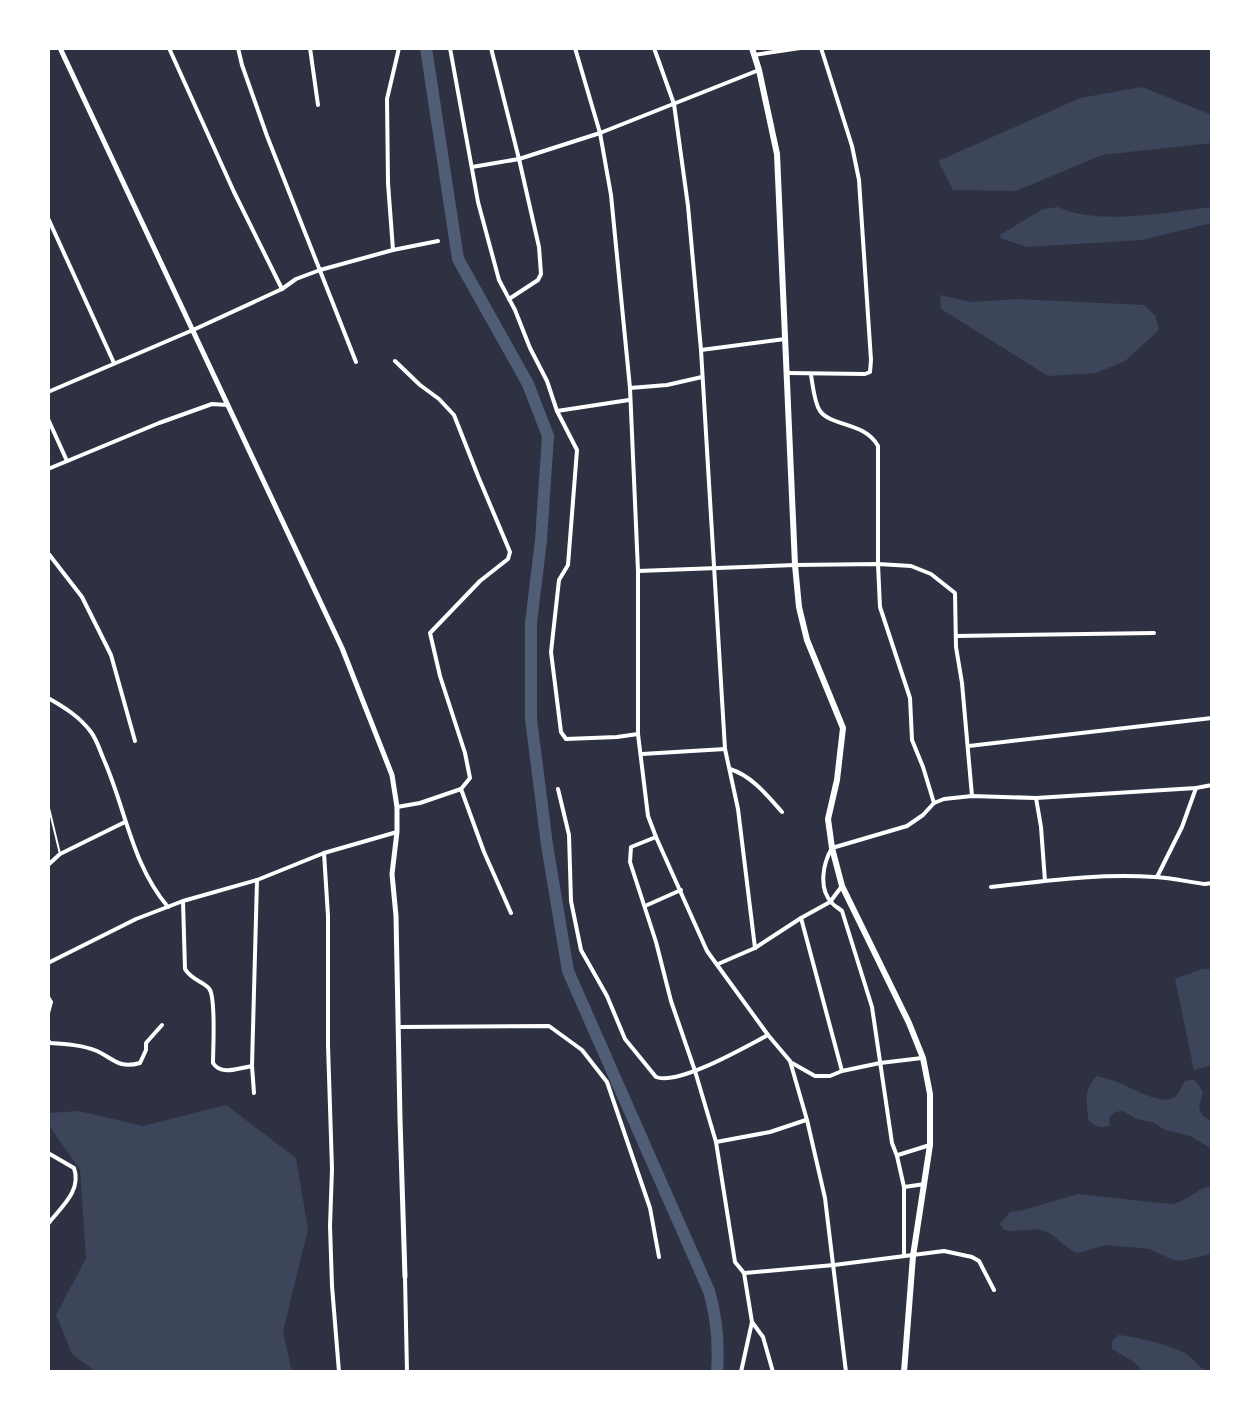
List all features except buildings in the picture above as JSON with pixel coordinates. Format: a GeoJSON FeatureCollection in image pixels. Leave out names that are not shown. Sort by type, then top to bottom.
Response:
{"type":"FeatureCollection","features":[{"type":"Feature","properties":{"kind":"main road"},"geometry":{"type":"LineString","coordinates":[[753,52],[777,154],[799,607],[807,640],[843,728],[837,780],[828,819],[832,848],[842,886],[923,1058],[930,1094],[930,1145],[913,1256],[904,1372]]}},
{"type":"Feature","properties":{"kind":"street"},"geometry":{"type":"LineString","coordinates":[[60,48],[342,648],[392,775],[397,807],[392,874],[396,916],[407,1372]]}},
{"type":"Feature","properties":{"kind":"street"},"geometry":{"type":"LineString","coordinates":[[169,48],[282,289]]}},
{"type":"Feature","properties":{"kind":"street"},"geometry":{"type":"LineString","coordinates":[[238,48],[267,136],[356,362]]}},
{"type":"Feature","properties":{"kind":"street"},"geometry":{"type":"LineString","coordinates":[[310,48],[318,105]]}},
{"type":"Feature","properties":{"kind":"street"},"geometry":{"type":"LineString","coordinates":[[393,250],[387,99],[399,48]]}},
{"type":"Feature","properties":{"kind":"street"},"geometry":{"type":"LineString","coordinates":[[450,48],[478,202],[499,280],[577,450],[568,565],[559,580],[551,652],[561,732],[566,739],[638,734]]}},
{"type":"Feature","properties":{"kind":"street"},"geometry":{"type":"LineString","coordinates":[[491,48],[539,247],[541,274],[538,280],[509,299]]}},
{"type":"Feature","properties":{"kind":"street"},"geometry":{"type":"LineString","coordinates":[[575,48],[600,133],[611,195],[630,388],[638,571],[638,734],[648,816],[707,951],[790,1061],[815,1076],[830,1076],[880,1063],[923,1058]]}},
{"type":"Feature","properties":{"kind":"street"},"geometry":{"type":"LineString","coordinates":[[654,48],[674,104],[688,206],[701,350],[725,749],[740,822],[755,948]]}},
{"type":"Feature","properties":{"kind":"street"},"geometry":{"type":"LineString","coordinates":[[753,52],[800,48]]}},
{"type":"Feature","properties":{"kind":"street"},"geometry":{"type":"LineString","coordinates":[[788,373],[870,372],[859,180],[852,146],[821,48]]}},
{"type":"Feature","properties":{"kind":"street"},"geometry":{"type":"LineString","coordinates":[[472,167],[519,159],[600,133],[759,70]]}},
{"type":"Feature","properties":{"kind":"street"},"geometry":{"type":"LineString","coordinates":[[48,218],[114,363]]}},
{"type":"Feature","properties":{"kind":"street"},"geometry":{"type":"LineString","coordinates":[[48,392],[193,330],[282,289],[296,279],[393,250],[438,241]]}},
{"type":"Feature","properties":{"kind":"street"},"geometry":{"type":"LineString","coordinates":[[701,350],[785,339]]}},
{"type":"Feature","properties":{"kind":"street"},"geometry":{"type":"LineString","coordinates":[[395,361],[454,415],[510,552],[508,559],[480,581],[430,633],[470,778],[461,789],[397,807]]}},
{"type":"Feature","properties":{"kind":"street"},"geometry":{"type":"LineString","coordinates":[[811,375],[818,409],[825,416],[873,437],[878,446],[880,607],[910,698],[912,740],[934,803]]}},
{"type":"Feature","properties":{"kind":"street"},"geometry":{"type":"LineString","coordinates":[[630,388],[667,385],[702,377]]}},
{"type":"Feature","properties":{"kind":"street"},"geometry":{"type":"LineString","coordinates":[[557,411],[629,400]]}},
{"type":"Feature","properties":{"kind":"street"},"geometry":{"type":"LineString","coordinates":[[48,469],[212,404],[228,405]]}},
{"type":"Feature","properties":{"kind":"street"},"geometry":{"type":"LineString","coordinates":[[48,419],[67,461]]}},
{"type":"Feature","properties":{"kind":"street"},"geometry":{"type":"LineString","coordinates":[[48,553],[82,597],[111,655],[135,741]]}},
{"type":"Feature","properties":{"kind":"street"},"geometry":{"type":"LineString","coordinates":[[638,571],[878,564],[911,566],[931,574],[955,593],[956,647],[972,796]]}},
{"type":"Feature","properties":{"kind":"street"},"geometry":{"type":"LineString","coordinates":[[956,636],[1154,633]]}},
{"type":"Feature","properties":{"kind":"street"},"geometry":{"type":"LineString","coordinates":[[48,698],[69,710],[93,733],[112,778],[132,843],[153,890],[168,907]]}},
{"type":"Feature","properties":{"kind":"street"},"geometry":{"type":"LineString","coordinates":[[969,746],[1212,718]]}},
{"type":"Feature","properties":{"kind":"street"},"geometry":{"type":"LineString","coordinates":[[642,754],[725,749]]}},
{"type":"Feature","properties":{"kind":"street"},"geometry":{"type":"LineString","coordinates":[[730,769],[740,772],[761,788],[782,812]]}},
{"type":"Feature","properties":{"kind":"street"},"geometry":{"type":"LineString","coordinates":[[904,1256],[904,1187],[892,1143],[872,1007],[842,911],[830,902],[823,882],[826,859],[832,848],[907,826],[934,803],[944,799],[972,796],[1036,798],[1212,785]]}},
{"type":"Feature","properties":{"kind":"street"},"geometry":{"type":"LineString","coordinates":[[1157,877],[1182,827],[1196,788]]}},
{"type":"Feature","properties":{"kind":"street"},"geometry":{"type":"LineString","coordinates":[[461,789],[511,913]]}},
{"type":"Feature","properties":{"kind":"street"},"geometry":{"type":"LineString","coordinates":[[558,789],[569,835],[571,901],[581,950],[607,996],[625,1039],[656,1077],[661,1080],[695,1071],[768,1035]]}},
{"type":"Feature","properties":{"kind":"street"},"geometry":{"type":"LineString","coordinates":[[1036,798],[1045,881]]}},
{"type":"Feature","properties":{"kind":"street"},"geometry":{"type":"LineString","coordinates":[[48,865],[60,854],[125,822]]}},
{"type":"Feature","properties":{"kind":"street"},"geometry":{"type":"LineString","coordinates":[[48,963],[136,919],[183,901],[257,880],[324,853],[397,832]]}},
{"type":"Feature","properties":{"kind":"street"},"geometry":{"type":"LineString","coordinates":[[656,837],[631,847],[630,862],[716,1142],[735,1262],[744,1273],[752,1322],[741,1372]]}},
{"type":"Feature","properties":{"kind":"street"},"geometry":{"type":"LineString","coordinates":[[324,853],[328,916],[331,1241],[339,1372]]}},
{"type":"Feature","properties":{"kind":"street"},"geometry":{"type":"LineString","coordinates":[[991,887],[1114,876],[1212,883]]}},
{"type":"Feature","properties":{"kind":"street"},"geometry":{"type":"LineString","coordinates":[[254,1093],[257,880]]}},
{"type":"Feature","properties":{"kind":"street"},"geometry":{"type":"LineString","coordinates":[[718,964],[755,948],[830,902],[842,886]]}},
{"type":"Feature","properties":{"kind":"street"},"geometry":{"type":"LineString","coordinates":[[645,906],[681,890]]}},
{"type":"Feature","properties":{"kind":"street"},"geometry":{"type":"LineString","coordinates":[[183,901],[185,969],[189,977],[210,990],[213,1063],[222,1071],[252,1066]]}},
{"type":"Feature","properties":{"kind":"street"},"geometry":{"type":"LineString","coordinates":[[801,918],[842,1071]]}},
{"type":"Feature","properties":{"kind":"street"},"geometry":{"type":"LineString","coordinates":[[48,997],[51,1002],[48,1013]]}},
{"type":"Feature","properties":{"kind":"street"},"geometry":{"type":"LineString","coordinates":[[48,1040],[50,1043],[78,1045],[129,1066],[140,1063],[146,1043],[162,1025]]}},
{"type":"Feature","properties":{"kind":"street"},"geometry":{"type":"LineString","coordinates":[[399,1027],[549,1026],[582,1050],[607,1082],[650,1208],[659,1257]]}},
{"type":"Feature","properties":{"kind":"street"},"geometry":{"type":"LineString","coordinates":[[790,1061],[825,1198],[846,1372]]}},
{"type":"Feature","properties":{"kind":"street"},"geometry":{"type":"LineString","coordinates":[[716,1142],[770,1132],[807,1120]]}},
{"type":"Feature","properties":{"kind":"street"},"geometry":{"type":"LineString","coordinates":[[897,1156],[930,1145]]}},
{"type":"Feature","properties":{"kind":"street"},"geometry":{"type":"LineString","coordinates":[[48,1153],[74,1168],[77,1178],[75,1188],[48,1224]]}},
{"type":"Feature","properties":{"kind":"street"},"geometry":{"type":"LineString","coordinates":[[904,1187],[925,1184]]}},
{"type":"Feature","properties":{"kind":"street"},"geometry":{"type":"LineString","coordinates":[[744,1273],[944,1251],[979,1261],[994,1290]]}},
{"type":"Feature","properties":{"kind":"street"},"geometry":{"type":"LineString","coordinates":[[752,1322],[763,1337],[773,1372]]}},
{"type":"Feature","properties":{"kind":"lane"},"geometry":{"type":"LineString","coordinates":[[48,804],[60,854]]}},
{"type":"Feature","properties":{"kind":"shaded area"},"geometry":{"type":"Polygon","coordinates":[[[1142,87],[1212,115],[1212,143],[1102,155],[1016,191],[953,190],[938,161],[1080,98],[1142,87]]]}},
{"type":"Feature","properties":{"kind":"shaded area"},"geometry":{"type":"Polygon","coordinates":[[[1058,207],[1074,213],[1113,217],[1212,207],[1212,223],[1142,240],[1027,247],[1000,238],[1001,234],[1043,209],[1058,207]]]}},
{"type":"Feature","properties":{"kind":"shaded area"},"geometry":{"type":"Polygon","coordinates":[[[940,295],[972,302],[1018,299],[1144,305],[1155,315],[1159,330],[1125,361],[1096,373],[1048,376],[941,309],[940,295]]]}},
{"type":"Feature","properties":{"kind":"shaded area"},"geometry":{"type":"Polygon","coordinates":[[[1202,969],[1212,969],[1212,1065],[1194,1070],[1175,979],[1202,969]]]}},
{"type":"Feature","properties":{"kind":"shaded area"},"geometry":{"type":"Polygon","coordinates":[[[1097,1076],[1162,1099],[1175,1097],[1185,1081],[1193,1079],[1203,1092],[1199,1107],[1202,1115],[1212,1122],[1212,1149],[1190,1136],[1165,1130],[1123,1111],[1115,1112],[1109,1118],[1110,1126],[1093,1124],[1088,1120],[1087,1096],[1097,1076]]]}},
{"type":"Feature","properties":{"kind":"shaded area"},"geometry":{"type":"Polygon","coordinates":[[[226,1105],[296,1158],[308,1229],[283,1332],[292,1372],[96,1372],[72,1354],[56,1315],[86,1258],[80,1170],[48,1124],[48,1113],[79,1111],[143,1126],[226,1105]]]}},
{"type":"Feature","properties":{"kind":"shaded area"},"geometry":{"type":"Polygon","coordinates":[[[1212,1187],[1212,1254],[1179,1261],[1150,1249],[1107,1245],[1077,1253],[1044,1231],[1004,1230],[1000,1224],[1010,1212],[1078,1194],[1171,1204],[1212,1187]]]}},
{"type":"Feature","properties":{"kind":"shaded area"},"geometry":{"type":"Polygon","coordinates":[[[1118,1335],[1174,1348],[1208,1372],[1143,1372],[1134,1362],[1112,1349],[1112,1341],[1118,1335]]]}},
{"type":"Feature","properties":{"kind":"waterway"},"geometry":{"type":"LineString","coordinates":[[426,48],[458,259],[528,384],[548,436],[541,540],[531,623],[531,719],[547,845],[568,971],[709,1291],[717,1331],[717,1372]]}}]}
